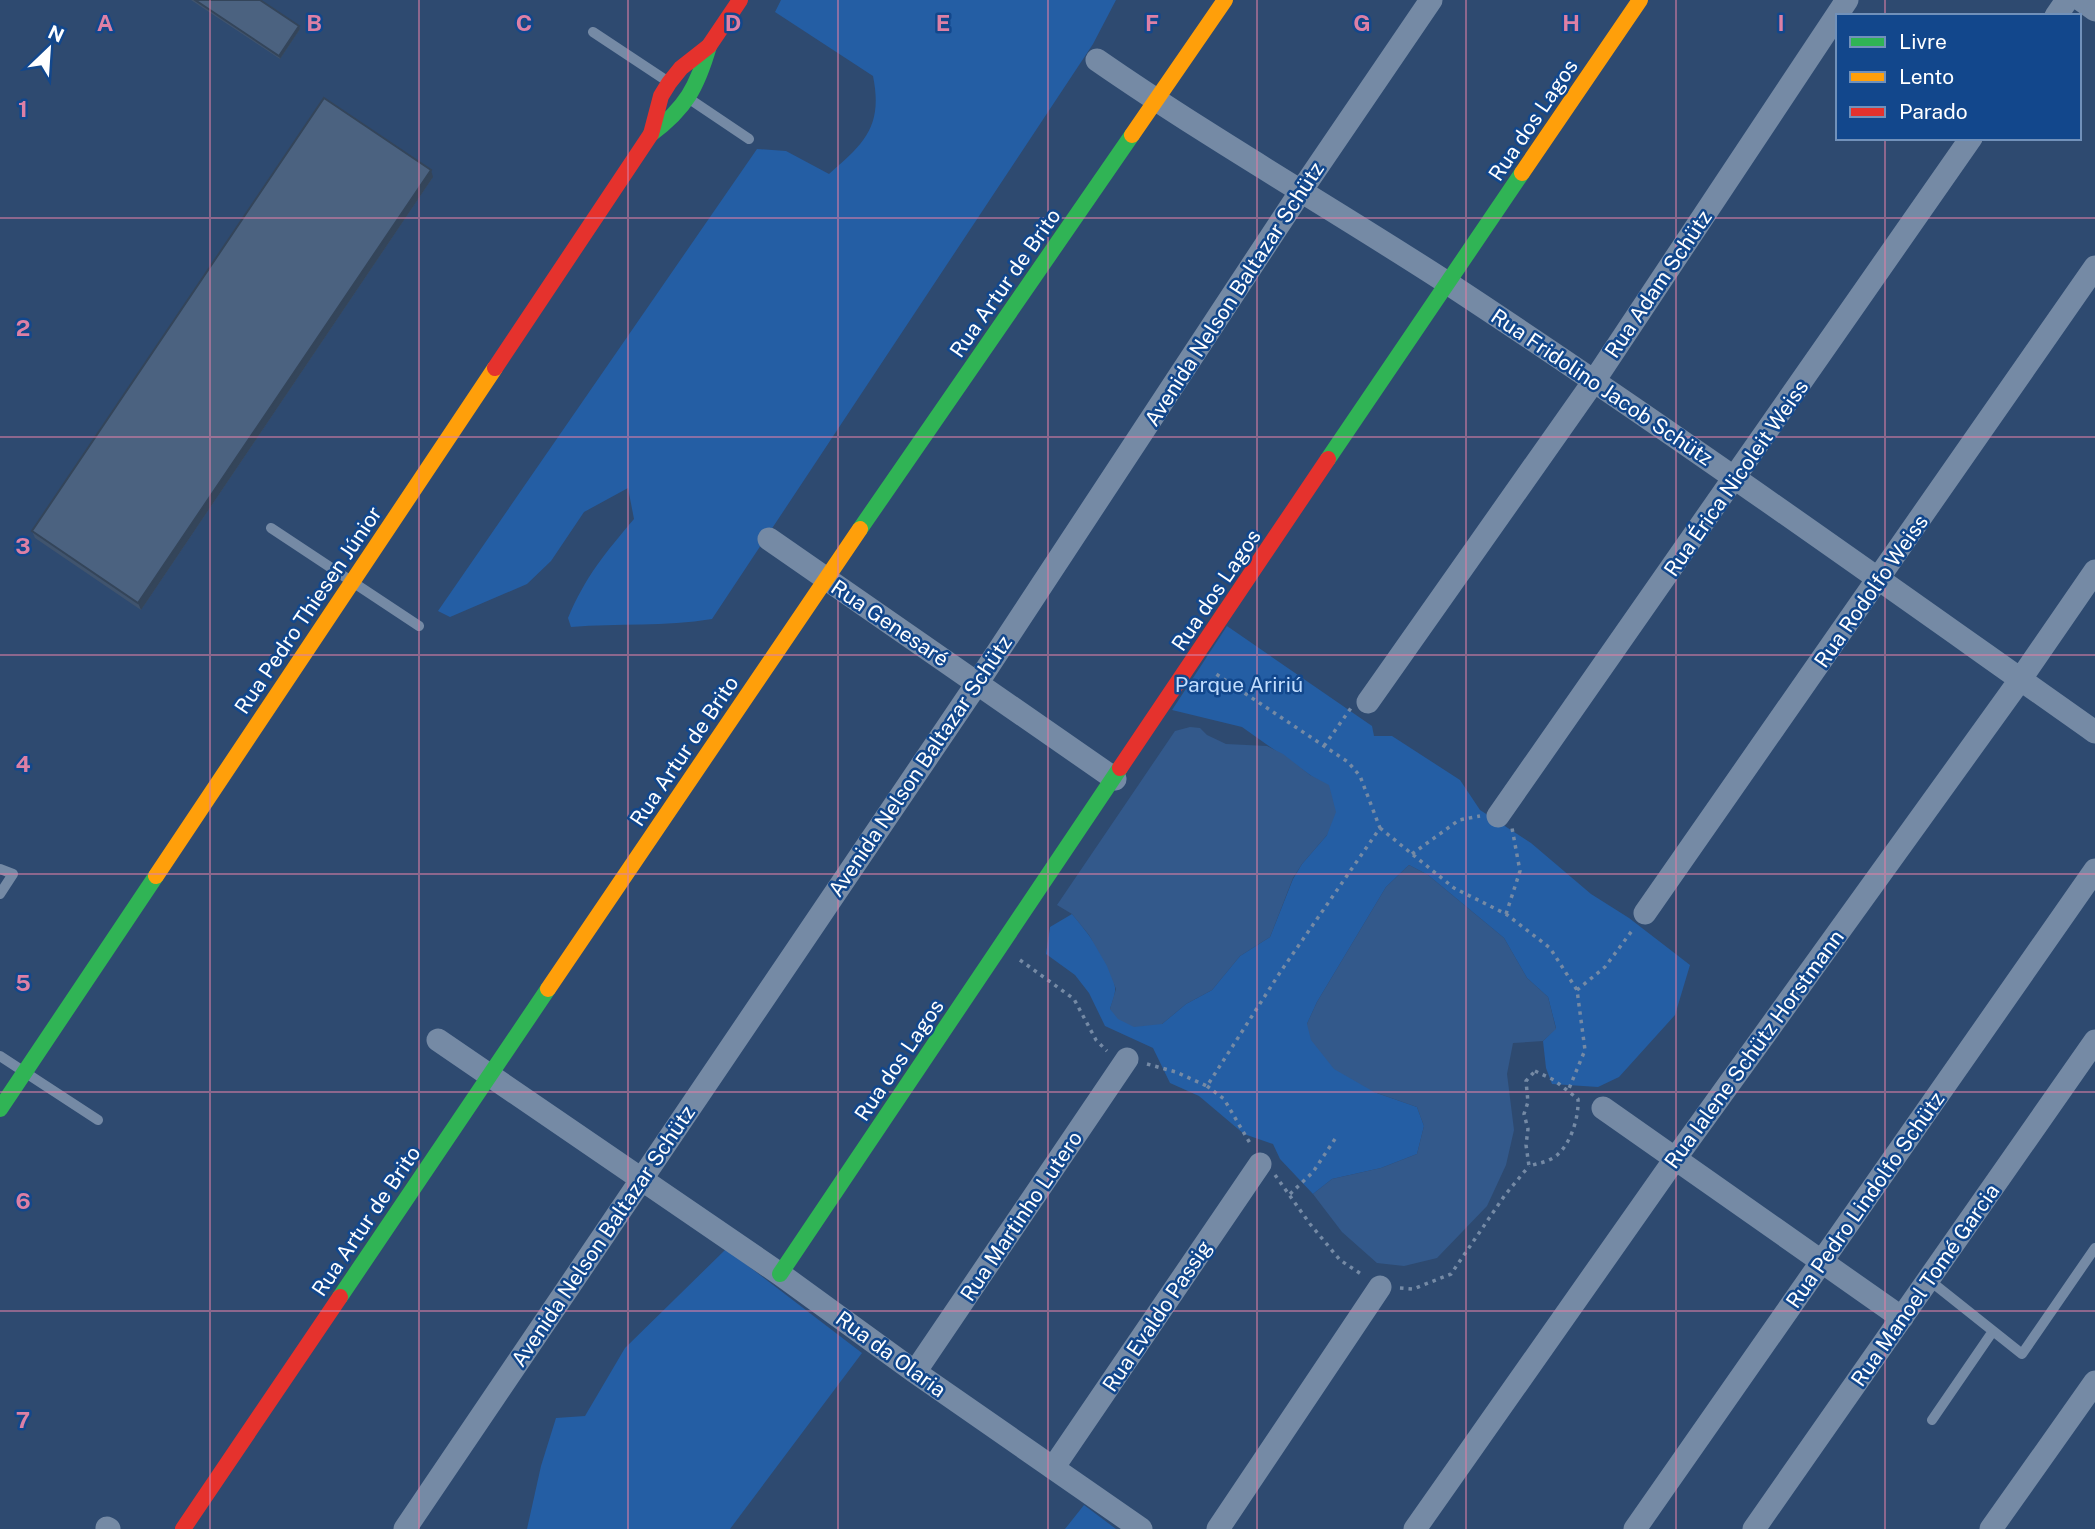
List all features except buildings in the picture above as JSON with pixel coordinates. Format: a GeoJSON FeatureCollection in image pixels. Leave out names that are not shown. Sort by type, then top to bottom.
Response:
{"type":"FeatureCollection","features":[{"type":"Feature","properties":{"kind":"street","name":"Rua Pedro Thiesen Júnior"},"geometry":{"type":"LineString","coordinates":[[651,134],[657,107],[669,83],[681,68],[709,46],[740,0]]}},
{"type":"Feature","properties":{"kind":"street","name":"Rua Artur de Brito"},"geometry":{"type":"LineString","coordinates":[[183,1529],[826,578],[1225,0]]}},
{"type":"Feature","properties":{"kind":"street","name":"Avenida Nelson Baltazar Schütz"},"geometry":{"type":"LineString","coordinates":[[405,1529],[978,682],[1301,191],[1431,0]]}},
{"type":"Feature","properties":{"kind":"street","name":"Rua dos Lagos"},"geometry":{"type":"LineString","coordinates":[[780,1274],[1640,0]]}},
{"type":"Feature","properties":{"kind":"street"},"geometry":{"type":"LineString","coordinates":[[2081,0],[2095,10]]}},
{"type":"Feature","properties":{"kind":"street","name":"Rua Adam Schütz"},"geometry":{"type":"LineString","coordinates":[[1368,702],[1594,381],[1836,17]]}},
{"type":"Feature","properties":{"kind":"street","name":"Rua Pedro Thiesen Júnior"},"geometry":{"type":"LineString","coordinates":[[0,1109],[651,134],[675,117],[689,99],[700,79],[709,46]]}},
{"type":"Feature","properties":{"kind":"street","name":"Rua Fridolino Jacob Schütz"},"geometry":{"type":"LineString","coordinates":[[1097,60],[1157,102],[1447,283],[1594,381],[2095,732]]}},
{"type":"Feature","properties":{"kind":"street"},"geometry":{"type":"LineString","coordinates":[[681,68],[689,68],[700,79]]}},
{"type":"Feature","properties":{"kind":"street"},"geometry":{"type":"LineString","coordinates":[[657,107],[675,117]]}},
{"type":"Feature","properties":{"kind":"street","name":"Rua Érica Nicoleit Weiss"},"geometry":{"type":"LineString","coordinates":[[1499,816],[1970,140]]}},
{"type":"Feature","properties":{"kind":"street","name":"Rua Rodolfo Weiss"},"geometry":{"type":"LineString","coordinates":[[1645,913],[1879,581],[2095,267]]}},
{"type":"Feature","properties":{"kind":"street","name":"Rua Genesaré"},"geometry":{"type":"LineString","coordinates":[[769,539],[1115,779]]}},
{"type":"Feature","properties":{"kind":"street","name":"Rua Ialene Schütz Horstmann"},"geometry":{"type":"LineString","coordinates":[[1415,1529],[1675,1159],[2020,680],[2095,571]]}},
{"type":"Feature","properties":{"kind":"street","name":"Rua Pedro Lindolfo Schütz"},"geometry":{"type":"LineString","coordinates":[[1635,1529],[2095,870]]}},
{"type":"Feature","properties":{"kind":"street","name":"Rua da Olaria"},"geometry":{"type":"LineString","coordinates":[[438,1040],[780,1274],[915,1372],[1141,1529]]}},
{"type":"Feature","properties":{"kind":"street","name":"Rua Manoel Tomé Garcia"},"geometry":{"type":"LineString","coordinates":[[1754,1529],[2095,1041]]}},
{"type":"Feature","properties":{"kind":"street","name":"Rua Martinho Lutero"},"geometry":{"type":"LineString","coordinates":[[915,1372],[1127,1059]]}},
{"type":"Feature","properties":{"kind":"street"},"geometry":{"type":"LineString","coordinates":[[1603,1108],[1902,1318]]}},
{"type":"Feature","properties":{"kind":"street","name":"Rua Evaldo Passig"},"geometry":{"type":"LineString","coordinates":[[1053,1468],[1260,1164]]}},
{"type":"Feature","properties":{"kind":"street"},"geometry":{"type":"LineString","coordinates":[[1218,1529],[1380,1287]]}},
{"type":"Feature","properties":{"kind":"street"},"geometry":{"type":"LineString","coordinates":[[1991,1529],[2095,1382]]}},
{"type":"Feature","properties":{"kind":"lane"},"geometry":{"type":"LineString","coordinates":[[593,32],[669,83]]}},
{"type":"Feature","properties":{"kind":"lane"},"geometry":{"type":"LineString","coordinates":[[689,99],[750,139]]}},
{"type":"Feature","properties":{"kind":"lane"},"geometry":{"type":"LineString","coordinates":[[271,528],[419,626]]}},
{"type":"Feature","properties":{"kind":"lane"},"geometry":{"type":"LineString","coordinates":[[0,869],[13,874],[0,894]]}},
{"type":"Feature","properties":{"kind":"lane"},"geometry":{"type":"LineString","coordinates":[[0,1056],[98,1120]]}},
{"type":"Feature","properties":{"kind":"lane"},"geometry":{"type":"LineString","coordinates":[[1928,1280],[2022,1354],[2095,1248]]}},
{"type":"Feature","properties":{"kind":"lane"},"geometry":{"type":"LineString","coordinates":[[1931,1420],[1993,1331]]}},
{"type":"Feature","properties":{"kind":"path"},"geometry":{"type":"LineString","coordinates":[[1211,671],[1348,762],[1360,776],[1380,828],[1454,888],[1506,914],[1550,948],[1577,990],[1585,1050],[1568,1091]]}},
{"type":"Feature","properties":{"kind":"path"},"geometry":{"type":"LineString","coordinates":[[1324,746],[1352,707],[1368,702]]}},
{"type":"Feature","properties":{"kind":"path"},"geometry":{"type":"LineString","coordinates":[[1412,854],[1459,820],[1499,816],[1512,828],[1520,871],[1506,914]]}},
{"type":"Feature","properties":{"kind":"path"},"geometry":{"type":"LineString","coordinates":[[1207,1086],[1281,971],[1380,828]]}},
{"type":"Feature","properties":{"kind":"path"},"geometry":{"type":"LineString","coordinates":[[1577,990],[1605,967],[1645,913]]}},
{"type":"Feature","properties":{"kind":"path"},"geometry":{"type":"LineString","coordinates":[[1025,963],[1074,999],[1103,1049],[1115,1057],[1175,1072],[1207,1086],[1224,1100],[1260,1164],[1274,1173],[1310,1224],[1340,1260],[1380,1287],[1413,1289],[1451,1274],[1505,1195],[1529,1166],[1546,1162],[1558,1154],[1579,1114],[1578,1098],[1554,1080],[1535,1071],[1528,1077],[1528,1102],[1524,1114],[1528,1129],[1526,1146],[1529,1166]]}},
{"type":"Feature","properties":{"kind":"path"},"geometry":{"type":"LineString","coordinates":[[1290,1194],[1313,1172],[1337,1136]]}},
{"type":"Feature","properties":{"kind":"green space"},"geometry":{"type":"Polygon","coordinates":[[[781,0],[1116,0],[1093,44],[712,619],[571,627],[568,618],[589,577],[634,519],[628,488],[584,512],[551,561],[527,584],[450,617],[438,611],[757,149],[786,151],[829,174],[852,153],[868,132],[875,108],[873,76],[775,12],[781,0]]]}},
{"type":"Feature","properties":{"kind":"green space","name":"Parque Aririú"},"geometry":{"type":"Polygon","coordinates":[[[1227,626],[1372,726],[1374,736],[1392,736],[1460,780],[1480,810],[1531,843],[1591,894],[1629,918],[1690,965],[1675,1015],[1619,1077],[1598,1087],[1552,1084],[1546,1068],[1543,1041],[1556,1028],[1548,997],[1527,978],[1504,938],[1428,875],[1409,865],[1386,887],[1317,1002],[1307,1024],[1374,1092],[1417,1107],[1424,1126],[1417,1154],[1381,1168],[1332,1179],[1313,1194],[1280,1159],[1273,1144],[1244,1134],[1199,1096],[1170,1083],[1153,1048],[1105,1026],[1089,993],[1075,975],[1046,954],[1050,927],[1072,914],[1098,948],[1113,978],[1115,989],[1110,1009],[1162,1024],[1186,1004],[1212,990],[1240,956],[1270,937],[1293,879],[1327,835],[1330,789],[1242,727],[1172,710],[1227,626]]]}},
{"type":"Feature","properties":{"kind":"green space"},"geometry":{"type":"Polygon","coordinates":[[[726,1249],[862,1353],[730,1529],[527,1529],[541,1466],[556,1418],[585,1416],[625,1348],[726,1249]]]}},
{"type":"Feature","properties":{"kind":"green space"},"geometry":{"type":"Polygon","coordinates":[[[1084,1505],[1116,1529],[1065,1529],[1084,1505]]]}},
{"type":"Feature","properties":{"kind":"shaded area"},"geometry":{"type":"Polygon","coordinates":[[[1190,727],[1200,728],[1207,735],[1226,744],[1267,746],[1283,754],[1310,775],[1329,785],[1336,812],[1327,835],[1293,878],[1270,937],[1240,956],[1212,990],[1186,1004],[1162,1024],[1134,1027],[1118,1019],[1110,1009],[1116,989],[1107,966],[1089,935],[1072,914],[1057,905],[1175,731],[1190,727]]]}},
{"type":"Feature","properties":{"kind":"shaded area"},"geometry":{"type":"Polygon","coordinates":[[[1409,865],[1428,875],[1504,938],[1527,978],[1548,997],[1556,1029],[1543,1041],[1513,1043],[1507,1074],[1514,1130],[1506,1165],[1487,1206],[1437,1258],[1404,1266],[1377,1263],[1342,1232],[1313,1194],[1332,1179],[1381,1168],[1417,1154],[1424,1126],[1417,1107],[1374,1092],[1334,1069],[1311,1040],[1307,1024],[1317,1002],[1386,887],[1409,865]]]}},
{"type":"Feature","properties":{"kind":"traffic: fast"},"geometry":{"type":"LineString","coordinates":[[651,134],[673,115],[689,96],[709,46]]}},
{"type":"Feature","properties":{"kind":"traffic: fast"},"geometry":{"type":"LineString","coordinates":[[860,529],[1132,135]]}},
{"type":"Feature","properties":{"kind":"traffic: fast"},"geometry":{"type":"LineString","coordinates":[[1328,459],[1522,173]]}},
{"type":"Feature","properties":{"kind":"traffic: fast"},"geometry":{"type":"LineString","coordinates":[[780,1274],[1120,768]]}},
{"type":"Feature","properties":{"kind":"traffic: fast"},"geometry":{"type":"LineString","coordinates":[[0,1109],[156,876]]}},
{"type":"Feature","properties":{"kind":"traffic: fast"},"geometry":{"type":"LineString","coordinates":[[340,1297],[548,989]]}},
{"type":"Feature","properties":{"kind":"traffic: slow"},"geometry":{"type":"LineString","coordinates":[[1132,135],[1225,0]]}},
{"type":"Feature","properties":{"kind":"traffic: slow"},"geometry":{"type":"LineString","coordinates":[[1522,173],[1640,0]]}},
{"type":"Feature","properties":{"kind":"traffic: slow"},"geometry":{"type":"LineString","coordinates":[[156,876],[495,368]]}},
{"type":"Feature","properties":{"kind":"traffic: slow"},"geometry":{"type":"LineString","coordinates":[[548,989],[860,529]]}},
{"type":"Feature","properties":{"kind":"traffic: jam"},"geometry":{"type":"LineString","coordinates":[[495,368],[651,134],[661,96],[669,83],[681,68],[709,46],[740,0]]}},
{"type":"Feature","properties":{"kind":"traffic: jam"},"geometry":{"type":"LineString","coordinates":[[1120,768],[1328,459]]}},
{"type":"Feature","properties":{"kind":"traffic: jam"},"geometry":{"type":"LineString","coordinates":[[183,1529],[340,1297]]}}]}
